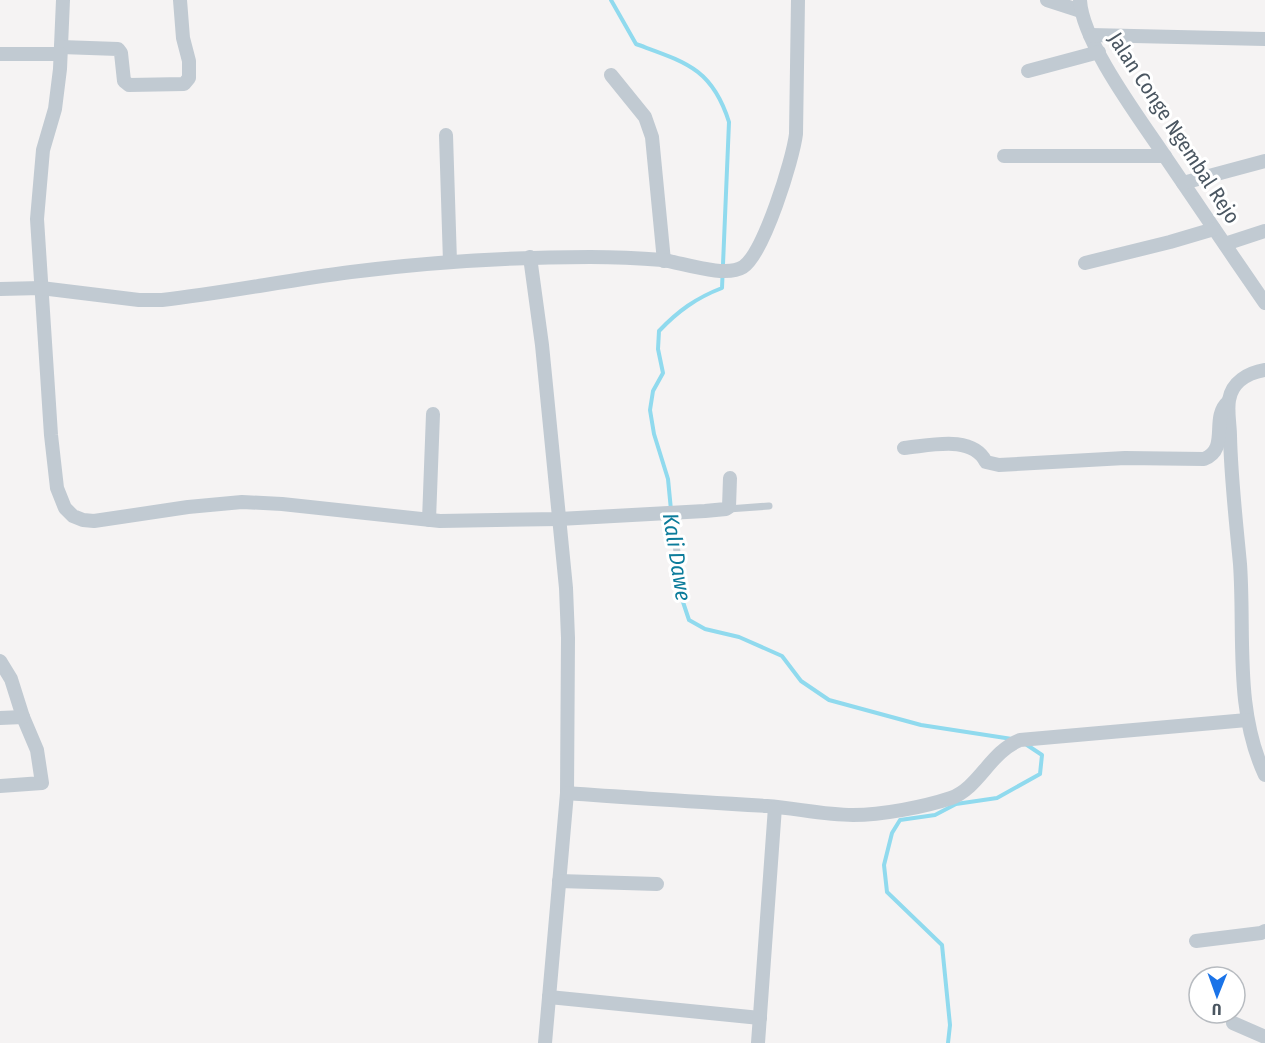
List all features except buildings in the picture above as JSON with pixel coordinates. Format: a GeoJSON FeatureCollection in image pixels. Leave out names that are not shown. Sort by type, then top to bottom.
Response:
{"type":"FeatureCollection","features":[{"type":"Feature","properties":{"kind":"street"},"geometry":{"type":"LineString","coordinates":[[63,0],[55,109],[43,150],[37,219],[51,435],[57,488],[65,508],[73,516],[94,521],[210,504],[261,502],[429,520],[559,519],[671,513],[726,509],[731,502],[730,478]]}},
{"type":"Feature","properties":{"kind":"street"},"geometry":{"type":"LineString","coordinates":[[0,54],[61,50],[118,50],[122,53],[124,81],[129,85],[184,84],[189,78],[189,61],[183,38],[180,0]]}},
{"type":"Feature","properties":{"kind":"street"},"geometry":{"type":"LineString","coordinates":[[0,289],[41,288],[139,300],[162,300],[351,272],[530,257],[622,257],[664,261],[714,270],[742,267],[747,263],[765,233],[794,152],[798,0]]}},
{"type":"Feature","properties":{"kind":"street"},"geometry":{"type":"LineString","coordinates":[[1047,0],[1080,5]]}},
{"type":"Feature","properties":{"kind":"street","name":"Jalan Conge Ngembal Rejo"},"geometry":{"type":"LineString","coordinates":[[1080,5],[1090,35],[1138,116],[1265,303]]}},
{"type":"Feature","properties":{"kind":"street"},"geometry":{"type":"LineString","coordinates":[[1090,35],[1265,39]]}},
{"type":"Feature","properties":{"kind":"street"},"geometry":{"type":"LineString","coordinates":[[1028,71],[1099,52]]}},
{"type":"Feature","properties":{"kind":"street"},"geometry":{"type":"LineString","coordinates":[[612,75],[649,125],[664,261]]}},
{"type":"Feature","properties":{"kind":"street"},"geometry":{"type":"LineString","coordinates":[[446,135],[450,262]]}},
{"type":"Feature","properties":{"kind":"street"},"geometry":{"type":"LineString","coordinates":[[1004,156],[1165,156]]}},
{"type":"Feature","properties":{"kind":"street"},"geometry":{"type":"LineString","coordinates":[[1183,183],[1265,161]]}},
{"type":"Feature","properties":{"kind":"street"},"geometry":{"type":"LineString","coordinates":[[1085,262],[1214,229]]}},
{"type":"Feature","properties":{"kind":"street"},"geometry":{"type":"LineString","coordinates":[[1225,244],[1265,231]]}},
{"type":"Feature","properties":{"kind":"street"},"geometry":{"type":"LineString","coordinates":[[530,257],[542,345],[559,519],[568,638],[569,692],[567,793],[544,1043]]}},
{"type":"Feature","properties":{"kind":"street"},"geometry":{"type":"LineString","coordinates":[[904,448],[962,445],[978,450],[986,462],[999,465],[1125,458],[1204,459],[1212,456],[1216,451],[1221,412],[1238,382],[1247,375],[1265,370]]}},
{"type":"Feature","properties":{"kind":"street"},"geometry":{"type":"LineString","coordinates":[[1229,400],[1231,472],[1242,599],[1247,720],[1265,775]]}},
{"type":"Feature","properties":{"kind":"street"},"geometry":{"type":"LineString","coordinates":[[429,520],[433,414]]}},
{"type":"Feature","properties":{"kind":"street"},"geometry":{"type":"LineString","coordinates":[[0,661],[11,679],[37,750],[42,783],[0,786]]}},
{"type":"Feature","properties":{"kind":"street"},"geometry":{"type":"LineString","coordinates":[[0,718],[23,717]]}},
{"type":"Feature","properties":{"kind":"street"},"geometry":{"type":"LineString","coordinates":[[567,793],[775,807],[854,815],[898,811],[950,799],[960,794],[1000,752],[1010,744],[1030,738],[1247,720]]}},
{"type":"Feature","properties":{"kind":"street"},"geometry":{"type":"LineString","coordinates":[[758,1043],[775,807]]}},
{"type":"Feature","properties":{"kind":"street"},"geometry":{"type":"LineString","coordinates":[[559,881],[657,884]]}},
{"type":"Feature","properties":{"kind":"street"},"geometry":{"type":"LineString","coordinates":[[1196,941],[1265,931]]}},
{"type":"Feature","properties":{"kind":"street"},"geometry":{"type":"LineString","coordinates":[[549,997],[760,1018]]}},
{"type":"Feature","properties":{"kind":"street"},"geometry":{"type":"LineString","coordinates":[[1238,1025],[1265,1037]]}},
{"type":"Feature","properties":{"kind":"lane"},"geometry":{"type":"LineString","coordinates":[[726,509],[769,506]]}},
{"type":"Feature","properties":{"kind":"lane"},"geometry":{"type":"LineString","coordinates":[[671,513],[680,571]]}},
{"type":"Feature","properties":{"kind":"waterway","name":"Kali Dawe"},"geometry":{"type":"LineString","coordinates":[[611,0],[636,44],[682,62],[705,78],[722,104],[729,122],[722,288],[688,306],[659,331],[658,349],[663,373],[653,391],[650,410],[654,434],[668,479],[671,510]]}},
{"type":"Feature","properties":{"kind":"waterway","name":"Kali Dawe"},"geometry":{"type":"LineString","coordinates":[[678,571],[680,593],[689,620],[705,629],[739,637],[782,656],[801,681],[829,700],[921,725],[1012,739]]}},
{"type":"Feature","properties":{"kind":"waterway","name":"Kali Dawe"},"geometry":{"type":"LineString","coordinates":[[948,1043],[950,1025],[942,945],[887,892],[884,865],[892,833],[900,820],[935,815],[956,804],[997,798],[1040,774],[1042,755],[1027,745]]}}]}
